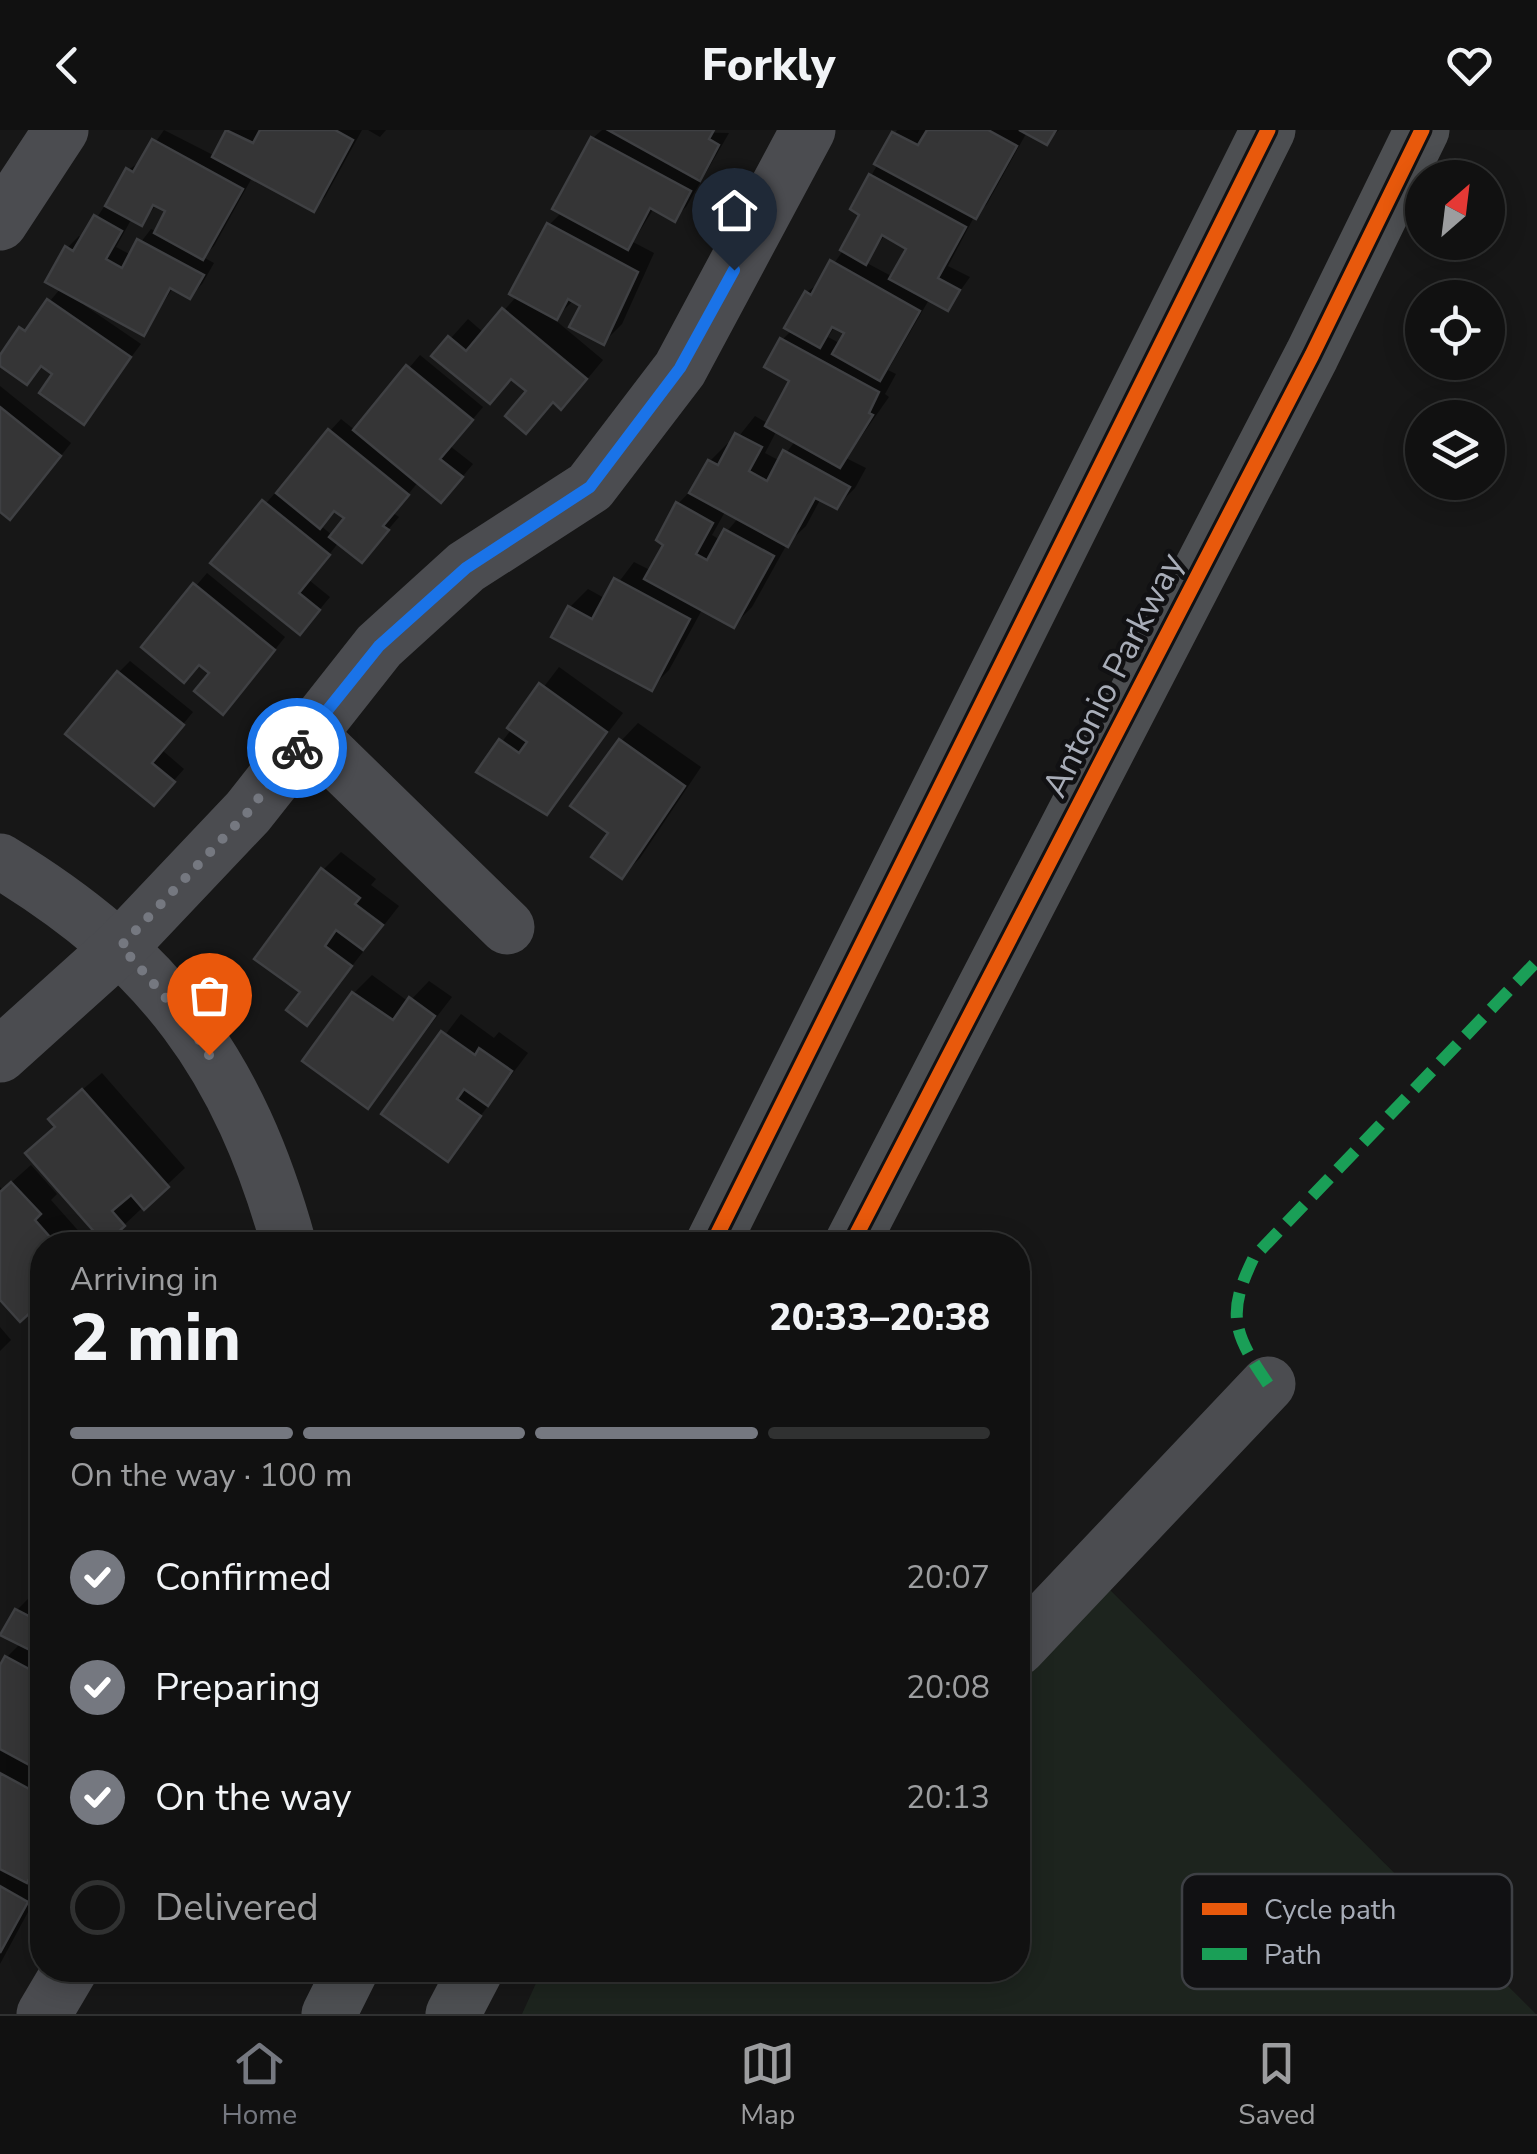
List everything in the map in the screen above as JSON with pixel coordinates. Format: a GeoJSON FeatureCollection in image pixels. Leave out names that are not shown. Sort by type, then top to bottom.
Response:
{"type":"FeatureCollection","features":[{"type":"Feature","properties":{"kind":"main road"},"geometry":{"type":"LineString","coordinates":[[718,1232],[1268,130]]}},
{"type":"Feature","properties":{"kind":"main road","name":"Antonio Parkway"},"geometry":{"type":"LineString","coordinates":[[858,1232],[1312,355],[1422,130]]}},
{"type":"Feature","properties":{"kind":"main road"},"geometry":{"type":"LineString","coordinates":[[329,2014],[345,1982]]}},
{"type":"Feature","properties":{"kind":"main road"},"geometry":{"type":"LineString","coordinates":[[454,2014],[470,1982]]}},
{"type":"Feature","properties":{"kind":"street"},"geometry":{"type":"LineString","coordinates":[[0,222],[61,130]]}},
{"type":"Feature","properties":{"kind":"street"},"geometry":{"type":"LineString","coordinates":[[0,1055],[121,946],[248,812],[379,646],[466,568],[590,487],[680,368],[808,130]]}},
{"type":"Feature","properties":{"kind":"street"},"geometry":{"type":"LineString","coordinates":[[308,734],[506,928]]}},
{"type":"Feature","properties":{"kind":"street"},"geometry":{"type":"LineString","coordinates":[[0,861],[69,903],[121,946],[191,1027],[243,1111],[285,1232]]}},
{"type":"Feature","properties":{"kind":"street"},"geometry":{"type":"LineString","coordinates":[[1030,1635],[1268,1384]]}},
{"type":"Feature","properties":{"kind":"street"},"geometry":{"type":"LineString","coordinates":[[44,2014],[63,1982]]}},
{"type":"Feature","properties":{"kind":"shaded area"},"geometry":{"type":"Polygon","coordinates":[[[1084,1564],[1395,1874],[1182,1874],[1182,1989],[1511,1989],[1536,2014],[522,2014],[537,1982],[1030,1982],[1030,1616],[1084,1564]]]}},
{"type":"Feature","properties":{"kind":"building"},"geometry":{"type":"Polygon","coordinates":[[[226,130],[253,143],[260,130],[335,130],[353,140],[314,212],[212,157],[226,130]]]}},
{"type":"Feature","properties":{"kind":"building"},"geometry":{"type":"Polygon","coordinates":[[[608,130],[714,130],[709,139],[719,145],[700,181],[608,130]]]}},
{"type":"Feature","properties":{"kind":"building"},"geometry":{"type":"Polygon","coordinates":[[[927,130],[988,130],[1017,146],[976,219],[874,164],[892,132],[918,145],[927,130]]]}},
{"type":"Feature","properties":{"kind":"building"},"geometry":{"type":"Polygon","coordinates":[[[1019,130],[1056,130],[1047,145],[1019,130]]]}},
{"type":"Feature","properties":{"kind":"building"},"geometry":{"type":"Polygon","coordinates":[[[591,137],[691,191],[675,222],[650,208],[628,250],[552,209],[591,137]]]}},
{"type":"Feature","properties":{"kind":"building"},"geometry":{"type":"Polygon","coordinates":[[[152,139],[243,189],[203,260],[154,233],[165,211],[153,205],[142,226],[105,206],[126,168],[133,172],[152,139]]]}},
{"type":"Feature","properties":{"kind":"building"},"geometry":{"type":"Polygon","coordinates":[[[869,174],[966,227],[938,278],[960,290],[948,311],[889,279],[906,249],[882,235],[866,265],[840,250],[859,215],[850,209],[869,174]]]}},
{"type":"Feature","properties":{"kind":"building"},"geometry":{"type":"Polygon","coordinates":[[[94,215],[122,231],[106,259],[122,268],[137,239],[204,275],[190,299],[170,288],[144,336],[45,282],[65,246],[73,251],[94,215]]]}},
{"type":"Feature","properties":{"kind":"building"},"geometry":{"type":"Polygon","coordinates":[[[547,223],[638,272],[604,345],[569,327],[580,306],[568,299],[557,320],[509,294],[547,223]]]}},
{"type":"Feature","properties":{"kind":"building"},"geometry":{"type":"Polygon","coordinates":[[[830,260],[920,311],[880,381],[832,354],[844,333],[832,327],[820,348],[784,328],[805,291],[811,295],[830,260]]]}},
{"type":"Feature","properties":{"kind":"building"},"geometry":{"type":"Polygon","coordinates":[[[47,299],[131,357],[84,425],[39,393],[52,374],[41,366],[27,385],[0,366],[0,355],[19,327],[25,331],[47,299]]]}},
{"type":"Feature","properties":{"kind":"building"},"geometry":{"type":"Polygon","coordinates":[[[502,308],[587,379],[561,410],[553,402],[526,434],[505,416],[526,391],[511,379],[490,404],[431,356],[448,336],[466,351],[502,308]]]}},
{"type":"Feature","properties":{"kind":"building"},"geometry":{"type":"Polygon","coordinates":[[[780,338],[879,392],[869,413],[873,415],[840,468],[765,426],[789,381],[764,367],[780,338]]]}},
{"type":"Feature","properties":{"kind":"building"},"geometry":{"type":"Polygon","coordinates":[[[406,365],[473,420],[440,459],[463,477],[441,503],[353,430],[406,365]]]}},
{"type":"Feature","properties":{"kind":"building"},"geometry":{"type":"Polygon","coordinates":[[[0,407],[61,456],[10,520],[0,512],[0,407]]]}},
{"type":"Feature","properties":{"kind":"building"},"geometry":{"type":"Polygon","coordinates":[[[328,429],[409,495],[383,526],[389,530],[362,563],[329,537],[344,518],[334,511],[320,529],[276,493],[328,429]]]}},
{"type":"Feature","properties":{"kind":"building"},"geometry":{"type":"Polygon","coordinates":[[[735,433],[762,447],[749,471],[767,481],[783,450],[850,487],[837,509],[815,498],[788,547],[689,493],[708,460],[718,465],[735,433]]]}},
{"type":"Feature","properties":{"kind":"building"},"geometry":{"type":"Polygon","coordinates":[[[262,500],[330,555],[299,593],[320,610],[300,635],[210,563],[262,500]]]}},
{"type":"Feature","properties":{"kind":"building"},"geometry":{"type":"Polygon","coordinates":[[[676,502],[713,523],[696,554],[707,560],[724,529],[774,556],[734,628],[644,579],[663,545],[656,540],[676,502]]]}},
{"type":"Feature","properties":{"kind":"building"},"geometry":{"type":"Polygon","coordinates":[[[614,578],[690,619],[652,691],[551,637],[568,606],[592,619],[614,578]]]}},
{"type":"Feature","properties":{"kind":"building"},"geometry":{"type":"Polygon","coordinates":[[[193,583],[275,650],[223,715],[194,691],[209,673],[199,665],[184,683],[141,647],[193,583]]]}},
{"type":"Feature","properties":{"kind":"building"},"geometry":{"type":"Polygon","coordinates":[[[117,671],[184,725],[152,763],[175,782],[154,806],[65,734],[117,671]]]}},
{"type":"Feature","properties":{"kind":"building"},"geometry":{"type":"Polygon","coordinates":[[[539,683],[607,732],[547,815],[476,772],[499,739],[519,753],[527,742],[507,728],[539,683]]]}},
{"type":"Feature","properties":{"kind":"building"},"geometry":{"type":"Polygon","coordinates":[[[619,739],[685,786],[622,879],[591,857],[608,833],[570,806],[619,739]]]}},
{"type":"Feature","properties":{"kind":"building"},"geometry":{"type":"Polygon","coordinates":[[[321,868],[360,898],[355,904],[383,925],[363,950],[336,930],[325,946],[352,966],[307,1026],[286,1010],[300,992],[254,959],[321,868]]]}},
{"type":"Feature","properties":{"kind":"building"},"geometry":{"type":"Polygon","coordinates":[[[352,992],[393,1020],[409,997],[435,1016],[368,1109],[302,1061],[352,992]]]}},
{"type":"Feature","properties":{"kind":"building"},"geometry":{"type":"Polygon","coordinates":[[[441,1031],[475,1055],[479,1048],[512,1071],[488,1106],[464,1089],[457,1099],[481,1116],[448,1162],[381,1114],[441,1031]]]}},
{"type":"Feature","properties":{"kind":"building"},"geometry":{"type":"Polygon","coordinates":[[[82,1089],[169,1187],[144,1210],[131,1195],[112,1211],[125,1226],[118,1232],[94,1232],[25,1153],[55,1127],[48,1119],[82,1089]]]}},
{"type":"Feature","properties":{"kind":"building"},"geometry":{"type":"Polygon","coordinates":[[[11,1182],[41,1214],[35,1220],[46,1232],[30,1232],[30,1313],[20,1322],[0,1300],[0,1192],[11,1182]]]}},
{"type":"Feature","properties":{"kind":"building"},"geometry":{"type":"Polygon","coordinates":[[[15,1609],[29,1616],[30,1650],[0,1635],[15,1609]]]}},
{"type":"Feature","properties":{"kind":"building"},"geometry":{"type":"Polygon","coordinates":[[[5,1656],[30,1670],[30,1765],[0,1749],[0,1665],[5,1656]]]}},
{"type":"Feature","properties":{"kind":"building"},"geometry":{"type":"Polygon","coordinates":[[[0,1773],[30,1789],[30,1877],[27,1883],[0,1869],[0,1773]]]}},
{"type":"Feature","properties":{"kind":"building"},"geometry":{"type":"Polygon","coordinates":[[[0,1886],[28,1902],[0,1953],[0,1886]]]}},
{"type":"Feature","properties":{"kind":"marked path"},"geometry":{"type":"LineString","coordinates":[[1268,1384],[1247,1351],[1237,1323],[1239,1294],[1254,1257],[1537,961]]}},
{"type":"Feature","properties":{"kind":"cycle path"},"geometry":{"type":"LineString","coordinates":[[718,1232],[1268,130]]}},
{"type":"Feature","properties":{"kind":"cycle path"},"geometry":{"type":"LineString","coordinates":[[858,1232],[1312,355],[1422,130]]}},
{"type":"Feature","properties":{"kind":"way so far"},"geometry":{"type":"LineString","coordinates":[[209,1055],[191,1027],[121,946],[248,812],[297,748]]}},
{"type":"Feature","properties":{"kind":"route"},"geometry":{"type":"LineString","coordinates":[[297,748],[379,646],[466,568],[590,487],[680,368],[734,270]]}}]}
